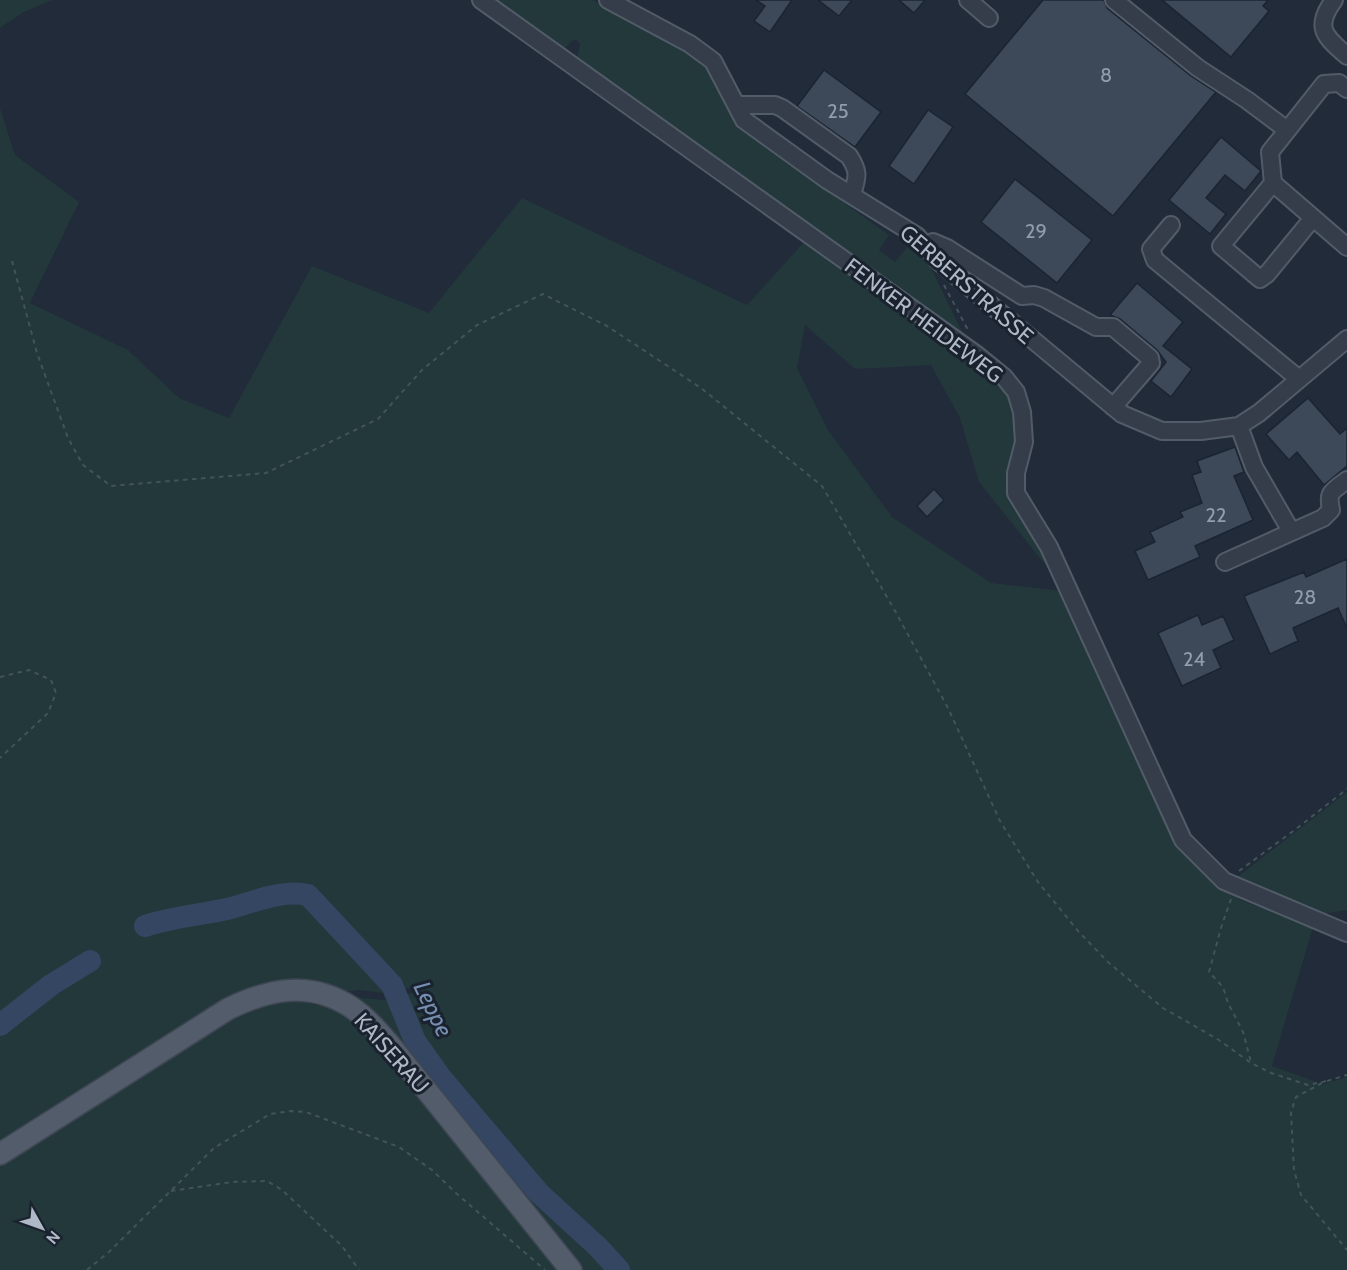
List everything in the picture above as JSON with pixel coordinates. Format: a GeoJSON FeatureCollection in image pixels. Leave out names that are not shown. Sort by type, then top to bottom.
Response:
{"type":"FeatureCollection","features":[{"type":"Feature","properties":{"kind":"main road","name":"KAISERAU"},"geometry":{"type":"LineString","coordinates":[[0,1154],[228,1009],[248,999],[293,989],[323,994],[351,1007],[370,1023],[391,1046],[571,1270]]}},
{"type":"Feature","properties":{"kind":"street","name":"FENKER HEIDEWEG"},"geometry":{"type":"LineString","coordinates":[[480,0],[977,355],[1004,377],[1016,392],[1022,412],[1024,442],[1016,472],[1016,493],[1049,547],[1183,840],[1228,883],[1347,933]]}},
{"type":"Feature","properties":{"kind":"street","name":"GERBERSTRASSE"},"geometry":{"type":"LineString","coordinates":[[608,0],[690,44],[713,61],[744,120],[827,180],[917,236],[937,260],[1122,414],[1162,431],[1201,431],[1239,426],[1259,413],[1347,339]]}},
{"type":"Feature","properties":{"kind":"street"},"geometry":{"type":"LineString","coordinates":[[968,0],[989,18]]}},
{"type":"Feature","properties":{"kind":"street"},"geometry":{"type":"LineString","coordinates":[[1114,0],[1198,68],[1287,130]]}},
{"type":"Feature","properties":{"kind":"street"},"geometry":{"type":"LineString","coordinates":[[1334,0],[1324,13],[1323,27],[1334,44],[1347,56]]}},
{"type":"Feature","properties":{"kind":"street"},"geometry":{"type":"LineString","coordinates":[[1347,89],[1339,83],[1324,84],[1270,152],[1273,183],[1347,247]]}},
{"type":"Feature","properties":{"kind":"street"},"geometry":{"type":"LineString","coordinates":[[736,105],[775,105],[782,108],[849,156],[858,175],[852,195]]}},
{"type":"Feature","properties":{"kind":"street"},"geometry":{"type":"LineString","coordinates":[[1273,183],[1221,246],[1260,279],[1267,274],[1313,218]]}},
{"type":"Feature","properties":{"kind":"street"},"geometry":{"type":"LineString","coordinates":[[1171,225],[1151,249],[1155,260],[1299,379]]}},
{"type":"Feature","properties":{"kind":"street"},"geometry":{"type":"LineString","coordinates":[[927,247],[933,242],[947,248],[1022,296],[1034,295],[1044,298],[1096,327],[1113,327],[1150,358],[1151,363],[1113,407]]}},
{"type":"Feature","properties":{"kind":"street"},"geometry":{"type":"LineString","coordinates":[[1239,426],[1254,467],[1291,531]]}},
{"type":"Feature","properties":{"kind":"street"},"geometry":{"type":"LineString","coordinates":[[1225,562],[1323,518],[1331,510],[1329,495],[1347,480]]}},
{"type":"Feature","properties":{"kind":"path"},"geometry":{"type":"LineString","coordinates":[[12,261],[37,353],[69,438],[83,465],[111,486],[266,473],[378,419],[422,370],[477,325],[543,294],[607,326],[702,388],[822,486],[894,609],[948,708],[1000,821],[1038,882],[1078,931],[1109,963],[1163,1008],[1271,1073],[1308,1085],[1347,1075]]}},
{"type":"Feature","properties":{"kind":"path"},"geometry":{"type":"LineString","coordinates":[[943,283],[969,331]]}},
{"type":"Feature","properties":{"kind":"path"},"geometry":{"type":"LineString","coordinates":[[0,678],[29,670],[51,680],[56,693],[48,713],[0,758]]}},
{"type":"Feature","properties":{"kind":"path"},"geometry":{"type":"LineString","coordinates":[[1251,1063],[1243,1032],[1228,1003],[1223,987],[1209,972],[1233,894],[1228,883],[1347,789]]}},
{"type":"Feature","properties":{"kind":"path"},"geometry":{"type":"LineString","coordinates":[[1327,1081],[1296,1096],[1291,1112],[1294,1170],[1301,1195],[1347,1250]]}},
{"type":"Feature","properties":{"kind":"path"},"geometry":{"type":"LineString","coordinates":[[87,1270],[110,1251],[214,1148],[270,1114],[291,1111],[306,1112],[399,1147],[432,1170],[545,1270]]}},
{"type":"Feature","properties":{"kind":"path"},"geometry":{"type":"LineString","coordinates":[[170,1191],[232,1182],[267,1181],[282,1190],[342,1246],[359,1270]]}},
{"type":"Feature","properties":{"kind":"green space"},"geometry":{"type":"Polygon","coordinates":[[[0,0],[52,0],[22,13],[0,28],[0,0]]]}},
{"type":"Feature","properties":{"kind":"green space"},"geometry":{"type":"Polygon","coordinates":[[[491,0],[593,0],[700,61],[744,131],[889,235],[879,250],[895,262],[907,247],[928,262],[965,338],[675,133],[577,58],[580,44],[577,40],[573,40],[564,49],[491,0]]]}},
{"type":"Feature","properties":{"kind":"green space"},"geometry":{"type":"Polygon","coordinates":[[[0,108],[15,155],[79,202],[30,303],[128,350],[179,398],[229,418],[312,266],[429,313],[522,198],[747,305],[806,240],[974,359],[1007,390],[1017,431],[1006,492],[1055,577],[979,482],[960,418],[931,365],[855,369],[805,325],[797,368],[828,430],[892,517],[991,583],[1063,591],[1179,842],[1240,900],[1313,927],[1272,1066],[1317,1082],[1318,1086],[1347,1077],[1347,1270],[580,1270],[354,997],[383,1000],[416,993],[416,988],[396,989],[384,993],[358,990],[344,992],[309,982],[286,980],[260,985],[229,998],[0,1145],[0,108]]]}},
{"type":"Feature","properties":{"kind":"green space"},"geometry":{"type":"Polygon","coordinates":[[[1347,792],[1347,910],[1322,914],[1236,878],[1347,792]]]}},
{"type":"Feature","properties":{"kind":"green space"},"geometry":{"type":"Polygon","coordinates":[[[293,1001],[328,1007],[356,1022],[387,1051],[561,1270],[0,1270],[0,1164],[242,1012],[270,1003],[293,1001]]]}},
{"type":"Feature","properties":{"kind":"building"},"geometry":{"type":"Polygon","coordinates":[[[756,0],[792,0],[770,32],[754,21],[765,6],[756,0]]]}},
{"type":"Feature","properties":{"kind":"building"},"geometry":{"type":"Polygon","coordinates":[[[818,0],[852,0],[839,16],[818,0]]]}},
{"type":"Feature","properties":{"kind":"building"},"geometry":{"type":"Polygon","coordinates":[[[899,0],[925,0],[914,13],[899,0]]]}},
{"type":"Feature","properties":{"kind":"building"},"geometry":{"type":"Polygon","coordinates":[[[1043,0],[1104,0],[1107,8],[1191,76],[1216,92],[1113,216],[965,94],[1043,0]]]}},
{"type":"Feature","properties":{"kind":"building"},"geometry":{"type":"Polygon","coordinates":[[[1162,0],[1268,0],[1263,6],[1269,11],[1231,57],[1162,0]]]}},
{"type":"Feature","properties":{"kind":"building"},"geometry":{"type":"Polygon","coordinates":[[[824,70],[881,112],[855,147],[797,106],[824,70]]]}},
{"type":"Feature","properties":{"kind":"building"},"geometry":{"type":"Polygon","coordinates":[[[928,110],[953,127],[914,184],[889,166],[928,110]]]}},
{"type":"Feature","properties":{"kind":"building"},"geometry":{"type":"Polygon","coordinates":[[[1221,137],[1261,171],[1245,191],[1225,175],[1206,198],[1226,214],[1210,234],[1169,200],[1221,137]]]}},
{"type":"Feature","properties":{"kind":"building"},"geometry":{"type":"Polygon","coordinates":[[[1015,179],[1092,240],[1057,283],[981,222],[1015,179]]]}},
{"type":"Feature","properties":{"kind":"building"},"geometry":{"type":"Polygon","coordinates":[[[1137,283],[1183,322],[1163,346],[1192,369],[1171,397],[1151,381],[1166,362],[1157,350],[1120,319],[1110,315],[1137,283]]]}},
{"type":"Feature","properties":{"kind":"building"},"geometry":{"type":"Polygon","coordinates":[[[1308,398],[1340,434],[1347,428],[1347,466],[1324,485],[1297,452],[1289,460],[1266,434],[1308,398]]]}},
{"type":"Feature","properties":{"kind":"building"},"geometry":{"type":"Polygon","coordinates":[[[1235,447],[1244,472],[1234,476],[1253,520],[1195,546],[1200,557],[1148,580],[1135,551],[1155,542],[1150,532],[1183,517],[1180,512],[1202,503],[1192,475],[1201,472],[1197,461],[1235,447]]]}},
{"type":"Feature","properties":{"kind":"building"},"geometry":{"type":"Polygon","coordinates":[[[934,489],[944,500],[927,517],[917,506],[934,489]]]}},
{"type":"Feature","properties":{"kind":"building"},"geometry":{"type":"Polygon","coordinates":[[[1347,559],[1347,628],[1338,608],[1293,628],[1298,641],[1270,654],[1244,596],[1304,572],[1306,577],[1347,559]]]}},
{"type":"Feature","properties":{"kind":"building"},"geometry":{"type":"Polygon","coordinates":[[[1198,615],[1202,625],[1223,616],[1234,640],[1213,650],[1221,668],[1182,686],[1158,633],[1198,615]]]}},
{"type":"Feature","properties":{"kind":"waterway","name":"Leppe"},"geometry":{"type":"LineString","coordinates":[[145,926],[227,909],[278,895],[308,895],[392,985],[415,1041],[442,1079],[539,1193],[598,1247],[619,1270]]}},
{"type":"Feature","properties":{"kind":"waterway","name":"Leppe"},"geometry":{"type":"LineString","coordinates":[[0,1025],[51,985],[90,961]]}}]}
